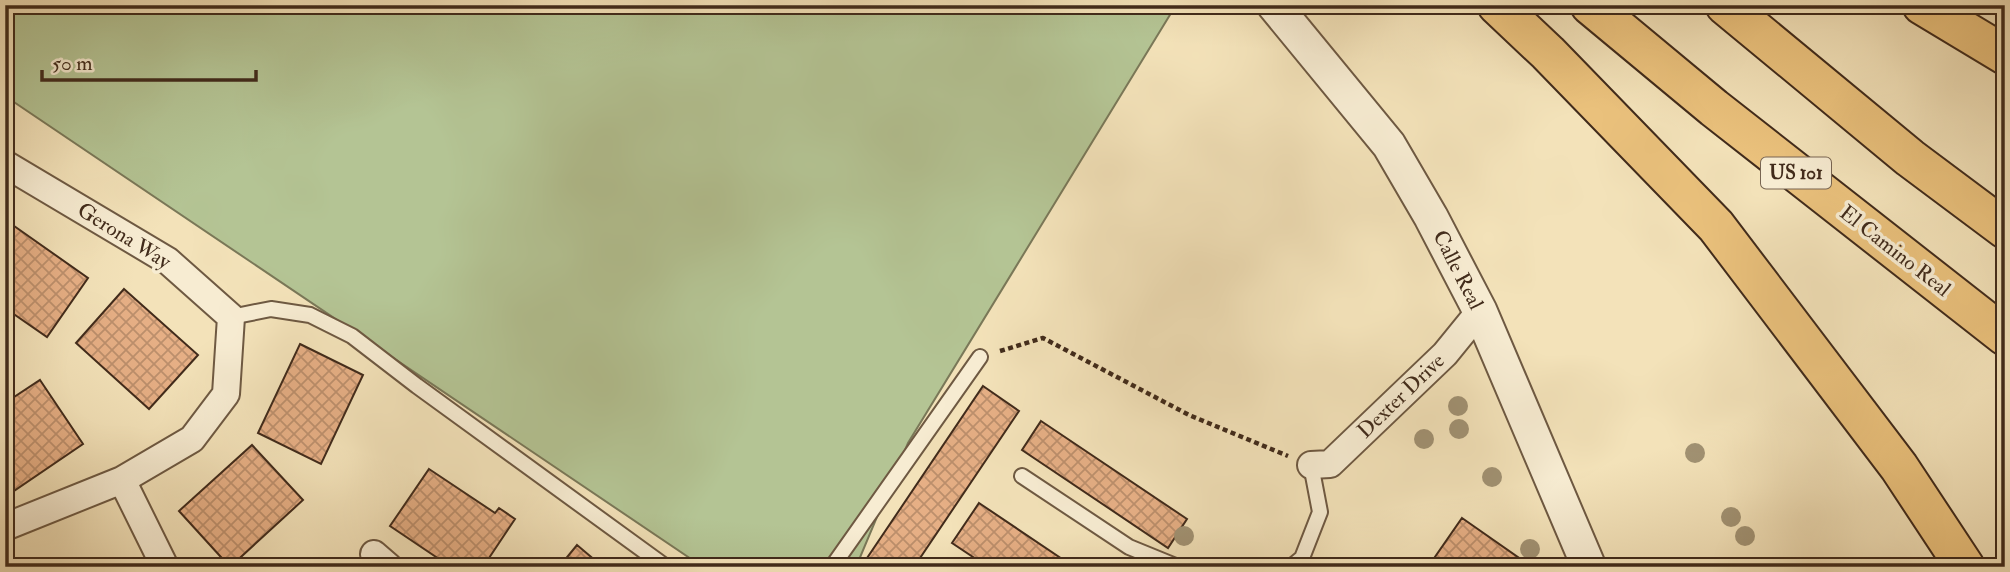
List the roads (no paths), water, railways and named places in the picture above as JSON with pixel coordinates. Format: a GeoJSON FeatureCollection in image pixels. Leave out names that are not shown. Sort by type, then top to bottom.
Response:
{"type":"FeatureCollection","features":[{"type":"Feature","properties":{"kind":"highway"},"geometry":{"type":"LineString","coordinates":[[1497,5],[1548,53],[1716,226],[1899,467],[1965,567]]}},
{"type":"Feature","properties":{"kind":"highway","name":"El Camino Real"},"geometry":{"type":"LineString","coordinates":[[1590,5],[1714,108],[2005,336]]}},
{"type":"Feature","properties":{"kind":"highway"},"geometry":{"type":"LineString","coordinates":[[1726,5],[1910,158],[2005,229]]}},
{"type":"Feature","properties":{"kind":"highway"},"geometry":{"type":"LineString","coordinates":[[1922,5],[2005,55]]}},
{"type":"Feature","properties":{"kind":"street","name":"Calle Real"},"geometry":{"type":"LineString","coordinates":[[1275,5],[1389,145],[1431,217],[1480,312],[1589,567]]}},
{"type":"Feature","properties":{"kind":"street","name":"Gerona Way"},"geometry":{"type":"LineString","coordinates":[[5,164],[169,261],[231,317]]}},
{"type":"Feature","properties":{"kind":"street","name":"Dexter Drive"},"geometry":{"type":"LineString","coordinates":[[1311,465],[1330,464],[1445,355],[1480,312]]}},
{"type":"Feature","properties":{"kind":"street"},"geometry":{"type":"LineString","coordinates":[[5,527],[122,480],[192,439],[226,394],[231,317]]}},
{"type":"Feature","properties":{"kind":"street"},"geometry":{"type":"LineString","coordinates":[[122,480],[165,567]]}},
{"type":"Feature","properties":{"kind":"lane"},"geometry":{"type":"LineString","coordinates":[[231,317],[271,309],[310,315],[352,337],[666,567]]}},
{"type":"Feature","properties":{"kind":"lane"},"geometry":{"type":"LineString","coordinates":[[832,567],[980,357]]}},
{"type":"Feature","properties":{"kind":"lane"},"geometry":{"type":"LineString","coordinates":[[1291,567],[1302,558],[1320,512],[1311,465]]}},
{"type":"Feature","properties":{"kind":"lane"},"geometry":{"type":"LineString","coordinates":[[1022,476],[1129,547],[1178,567]]}}]}
